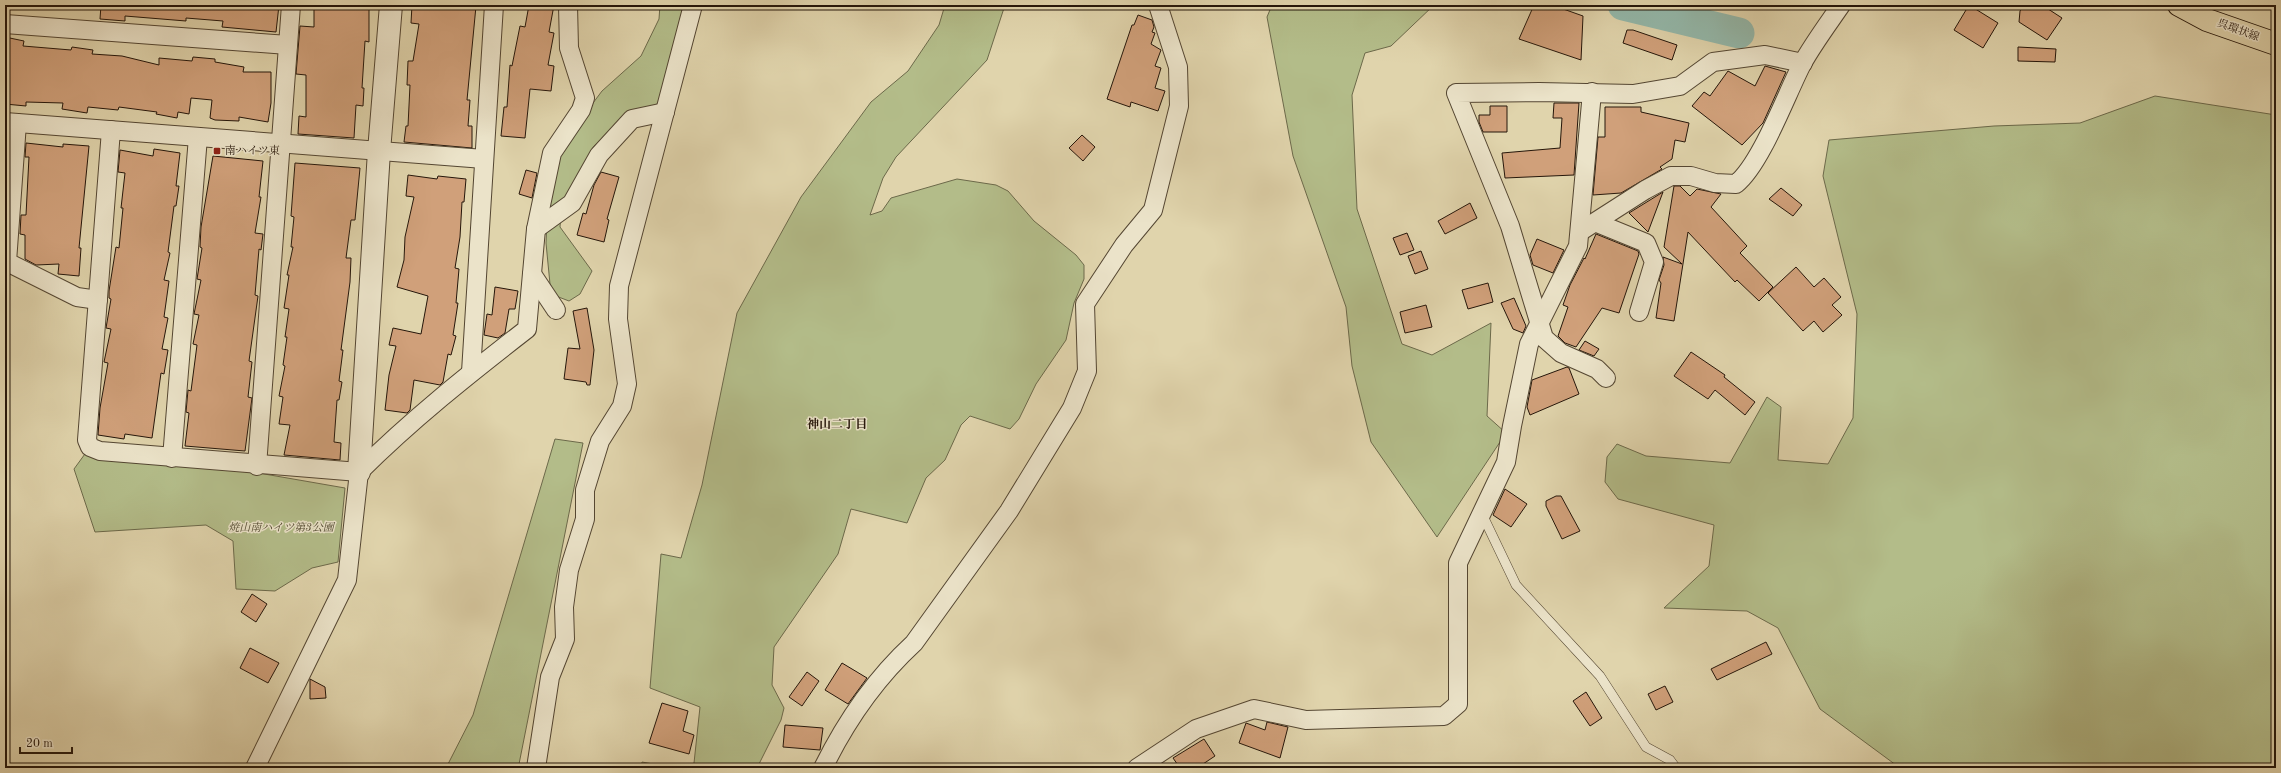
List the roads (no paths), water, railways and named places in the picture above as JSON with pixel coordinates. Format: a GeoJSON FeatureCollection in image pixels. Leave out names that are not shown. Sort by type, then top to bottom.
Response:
{"type":"FeatureCollection","features":[{"type":"Feature","properties":{"kind":"main road","name":"呉環状線"},"geometry":{"type":"LineString","coordinates":[[2179,5],[2207,20],[2276,44]]}},
{"type":"Feature","properties":{"kind":"street"},"geometry":{"type":"LineString","coordinates":[[257,466],[291,5]]}},
{"type":"Feature","properties":{"kind":"street"},"geometry":{"type":"LineString","coordinates":[[255,768],[347,580],[359,472],[379,151],[391,5]]}},
{"type":"Feature","properties":{"kind":"street"},"geometry":{"type":"LineString","coordinates":[[471,372],[494,5]]}},
{"type":"Feature","properties":{"kind":"street"},"geometry":{"type":"LineString","coordinates":[[111,130],[87,440],[90,447],[100,451],[257,466],[359,472],[395,436],[471,372],[527,329],[536,228],[552,153],[581,110],[585,98],[569,48],[568,5]]}},
{"type":"Feature","properties":{"kind":"street"},"geometry":{"type":"LineString","coordinates":[[536,768],[550,677],[565,640],[564,607],[568,570],[585,519],[585,490],[600,440],[622,406],[627,384],[618,319],[619,286],[693,5]]}},
{"type":"Feature","properties":{"kind":"street"},"geometry":{"type":"LineString","coordinates":[[823,768],[850,718],[897,658],[914,642],[1009,511],[1072,408],[1087,371],[1085,304],[1124,245],[1153,210],[1179,106],[1178,67],[1158,5]]}},
{"type":"Feature","properties":{"kind":"street"},"geometry":{"type":"LineString","coordinates":[[1581,231],[1597,223],[1646,190],[1672,176],[1691,176],[1715,183],[1736,184],[1744,178],[1765,141],[1803,63],[1841,5]]}},
{"type":"Feature","properties":{"kind":"street"},"geometry":{"type":"LineString","coordinates":[[5,24],[288,45]]}},
{"type":"Feature","properties":{"kind":"street"},"geometry":{"type":"LineString","coordinates":[[1606,378],[1597,369],[1561,353],[1544,338],[1510,226],[1456,93],[1592,92],[1633,94],[1680,86],[1713,62],[1744,56],[1765,55],[1803,63]]}},
{"type":"Feature","properties":{"kind":"street"},"geometry":{"type":"LineString","coordinates":[[1137,768],[1196,729],[1254,709],[1306,720],[1444,716],[1458,704],[1458,563],[1506,462],[1529,344],[1578,246],[1581,231],[1592,92]]}},
{"type":"Feature","properties":{"kind":"street"},"geometry":{"type":"LineString","coordinates":[[536,228],[572,203],[599,154],[632,119],[665,112]]}},
{"type":"Feature","properties":{"kind":"street"},"geometry":{"type":"LineString","coordinates":[[98,300],[77,297],[7,262],[11,123],[484,159]]}},
{"type":"Feature","properties":{"kind":"street"},"geometry":{"type":"LineString","coordinates":[[172,458],[198,137]]}},
{"type":"Feature","properties":{"kind":"street"},"geometry":{"type":"LineString","coordinates":[[1597,223],[1646,242],[1654,262],[1639,312]]}},
{"type":"Feature","properties":{"kind":"street"},"geometry":{"type":"LineString","coordinates":[[532,274],[556,310]]}},
{"type":"Feature","properties":{"kind":"lane"},"geometry":{"type":"LineString","coordinates":[[1482,513],[1516,585],[1600,676],[1646,747],[1670,760],[1676,768]]}},
{"type":"Feature","properties":{"kind":"waterway"},"geometry":{"type":"LineString","coordinates":[[1623,5],[1739,33]]}},
{"type":"Feature","properties":{"kind":"place","name":"南ハイツ東"},"geometry":{"type":"Point","coordinates":[217,151]}},
{"type":"Feature","properties":{"kind":"district","name":"神山二丁目"},"geometry":{"type":"Point","coordinates":[837,425]}},
{"type":"Feature","properties":{"kind":"park label","name":"焼山南ハイツ第3公園"},"geometry":{"type":"Point","coordinates":[281,528]}}]}
